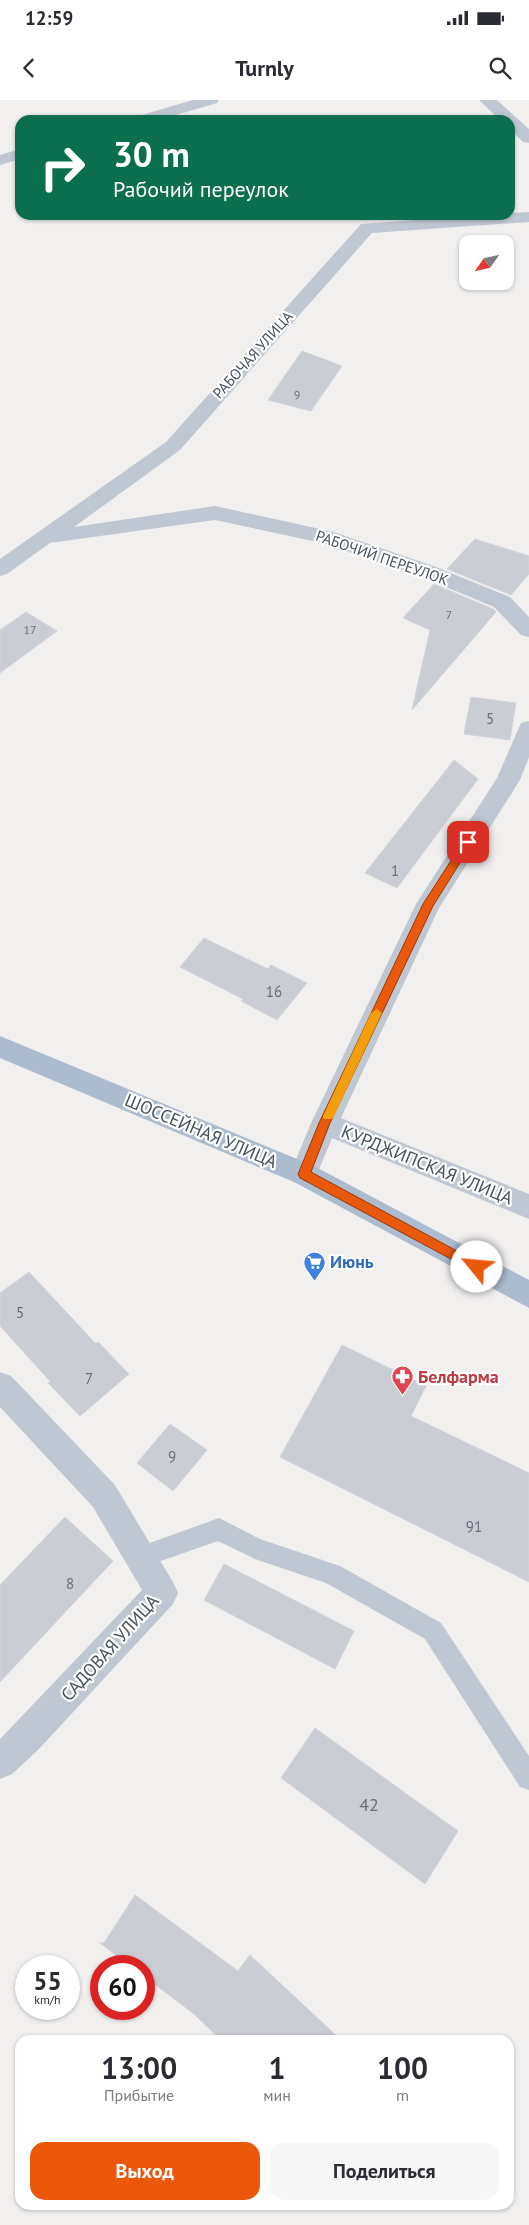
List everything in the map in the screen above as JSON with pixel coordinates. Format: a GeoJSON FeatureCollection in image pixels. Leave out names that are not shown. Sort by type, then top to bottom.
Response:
{"type":"FeatureCollection","features":[{"type":"Feature","properties":{"kind":"main road","name":"ШОССЕЙНАЯ УЛИЦА"},"geometry":{"type":"LineString","coordinates":[[0,1047],[304,1174],[529,1295]]}},
{"type":"Feature","properties":{"kind":"street"},"geometry":{"type":"LineString","coordinates":[[158,115],[211,100]]}},
{"type":"Feature","properties":{"kind":"street"},"geometry":{"type":"LineString","coordinates":[[487,100],[504,115]]}},
{"type":"Feature","properties":{"kind":"street"},"geometry":{"type":"LineString","coordinates":[[515,125],[529,138]]}},
{"type":"Feature","properties":{"kind":"street"},"geometry":{"type":"LineString","coordinates":[[0,160],[15,156]]}},
{"type":"Feature","properties":{"kind":"street","name":"РАБОЧАЯ УЛИЦА"},"geometry":{"type":"LineString","coordinates":[[515,218],[529,217]]}},
{"type":"Feature","properties":{"kind":"street","name":"РАБОЧАЯ УЛИЦА"},"geometry":{"type":"LineString","coordinates":[[0,569],[173,446],[367,228],[485,220]]}},
{"type":"Feature","properties":{"kind":"street","name":"РАБОЧИЙ ПЕРЕУЛОК"},"geometry":{"type":"LineString","coordinates":[[43,537],[215,513],[327,537],[429,572],[502,602],[529,630]]}},
{"type":"Feature","properties":{"kind":"street"},"geometry":{"type":"LineString","coordinates":[[304,1174],[325,1123],[428,904],[508,780],[529,729]]}},
{"type":"Feature","properties":{"kind":"street","name":"КУРДЖИПСКАЯ УЛИЦА"},"geometry":{"type":"LineString","coordinates":[[325,1123],[529,1207]]}},
{"type":"Feature","properties":{"kind":"street","name":"САДОВАЯ УЛИЦА"},"geometry":{"type":"LineString","coordinates":[[0,1386],[104,1496],[162,1593],[26,1738],[0,1762]]}},
{"type":"Feature","properties":{"kind":"lane"},"geometry":{"type":"LineString","coordinates":[[141,1557],[219,1529],[255,1548],[332,1574],[433,1631],[529,1778]]}},
{"type":"Feature","properties":{"kind":"building"},"geometry":{"type":"Polygon","coordinates":[[[302,351],[342,366],[311,411],[268,400],[302,351]]]}},
{"type":"Feature","properties":{"kind":"building"},"geometry":{"type":"Polygon","coordinates":[[[475,539],[529,556],[529,574],[511,595],[447,569],[475,539]]]}},
{"type":"Feature","properties":{"kind":"building"},"geometry":{"type":"Polygon","coordinates":[[[434,584],[496,612],[412,710],[430,630],[403,618],[434,584]]]}},
{"type":"Feature","properties":{"kind":"building"},"geometry":{"type":"Polygon","coordinates":[[[26,612],[57,631],[0,673],[0,630],[26,612]]]}},
{"type":"Feature","properties":{"kind":"building"},"geometry":{"type":"Polygon","coordinates":[[[471,697],[516,703],[510,740],[464,734],[471,697]]]}},
{"type":"Feature","properties":{"kind":"building"},"geometry":{"type":"Polygon","coordinates":[[[454,760],[478,779],[397,888],[365,873],[454,760]]]}},
{"type":"Feature","properties":{"kind":"building"},"geometry":{"type":"Polygon","coordinates":[[[204,938],[268,969],[271,965],[307,983],[277,1020],[241,1001],[243,999],[180,967],[204,938]]]}},
{"type":"Feature","properties":{"kind":"building"},"geometry":{"type":"Polygon","coordinates":[[[29,1272],[96,1344],[98,1342],[129,1374],[80,1416],[48,1383],[50,1381],[0,1326],[0,1293],[29,1272]]]}},
{"type":"Feature","properties":{"kind":"building"},"geometry":{"type":"Polygon","coordinates":[[[342,1345],[426,1386],[411,1416],[529,1473],[529,1582],[280,1457],[342,1345]]]}},
{"type":"Feature","properties":{"kind":"building"},"geometry":{"type":"Polygon","coordinates":[[[170,1424],[207,1450],[173,1491],[137,1463],[170,1424]]]}},
{"type":"Feature","properties":{"kind":"building"},"geometry":{"type":"Polygon","coordinates":[[[65,1517],[113,1561],[0,1682],[0,1585],[65,1517]]]}},
{"type":"Feature","properties":{"kind":"building"},"geometry":{"type":"Polygon","coordinates":[[[224,1564],[354,1631],[335,1669],[204,1600],[224,1564]]]}},
{"type":"Feature","properties":{"kind":"building"},"geometry":{"type":"Polygon","coordinates":[[[315,1728],[458,1831],[425,1884],[281,1778],[315,1728]]]}},
{"type":"Feature","properties":{"kind":"building"},"geometry":{"type":"Polygon","coordinates":[[[135,1895],[238,1971],[250,1955],[336,2035],[216,2035],[194,2014],[155,1984],[155,1955],[116,1955],[100,1943],[104,1943],[135,1895]]]}},
{"type":"Feature","properties":{"kind":"slow traffic"},"geometry":{"type":"LineString","coordinates":[[328,1116],[377,1013]]}},
{"type":"Feature","properties":{"kind":"place","name":"Июнь"},"geometry":{"type":"Point","coordinates":[314,1281]}},
{"type":"Feature","properties":{"kind":"place","name":"Белфарма"},"geometry":{"type":"Point","coordinates":[402,1396]}},
{"type":"Feature","properties":{"kind":"route"},"geometry":{"type":"LineString","coordinates":[[468,842],[428,904],[325,1123],[304,1174],[477,1267]]}}]}
